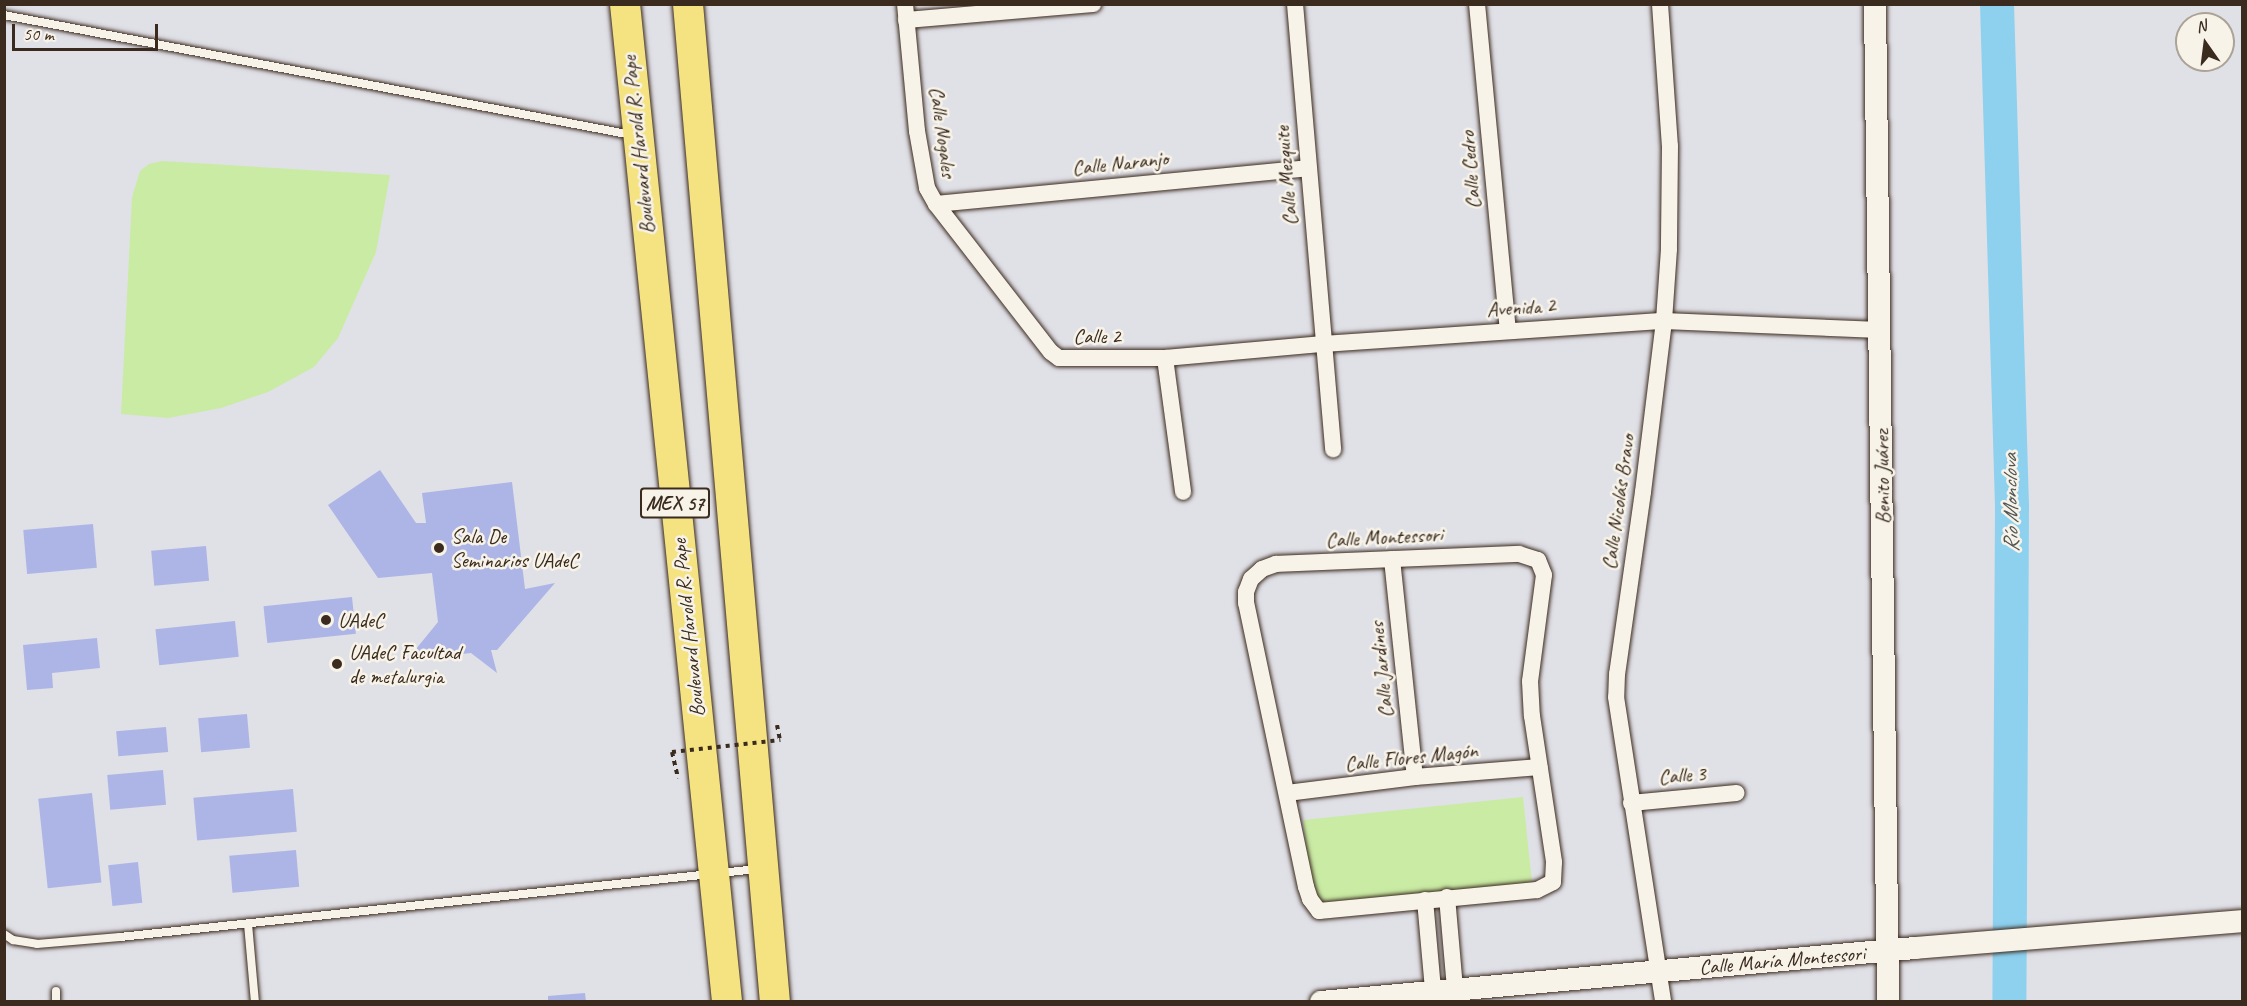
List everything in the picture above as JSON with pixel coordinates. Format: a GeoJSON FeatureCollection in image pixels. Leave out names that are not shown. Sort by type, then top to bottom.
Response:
{"type":"FeatureCollection","features":[{"type":"Feature","properties":{"kind":"highway","name":"Boulevard Harold R. Pape"},"geometry":{"type":"LineString","coordinates":[[625,4],[727,1002]]}},
{"type":"Feature","properties":{"kind":"highway","name":"MEX 57"},"geometry":{"type":"LineString","coordinates":[[688,4],[776,1002]]}},
{"type":"Feature","properties":{"kind":"main road","name":"Benito Juárez"},"geometry":{"type":"LineString","coordinates":[[1875,4],[1888,1002]]}},
{"type":"Feature","properties":{"kind":"main road","name":"Calle María Montessori"},"geometry":{"type":"LineString","coordinates":[[1321,1002],[1887,950],[2242,921]]}},
{"type":"Feature","properties":{"kind":"street"},"geometry":{"type":"LineString","coordinates":[[905,12],[1093,4]]}},
{"type":"Feature","properties":{"kind":"street","name":"Calle Mezquite"},"geometry":{"type":"LineString","coordinates":[[1295,4],[1307,168],[1333,449]]}},
{"type":"Feature","properties":{"kind":"street","name":"Calle Cedro"},"geometry":{"type":"LineString","coordinates":[[1477,4],[1508,330]]}},
{"type":"Feature","properties":{"kind":"street","name":"Calle Nicolás Bravo"},"geometry":{"type":"LineString","coordinates":[[1660,4],[1666,74],[1671,206],[1664,321],[1617,674],[1620,726],[1663,1002]]}},
{"type":"Feature","properties":{"kind":"street","name":"Calle Nogales"},"geometry":{"type":"LineString","coordinates":[[905,12],[922,172],[927,188],[936,204],[1040,337]]}},
{"type":"Feature","properties":{"kind":"street","name":"Calle Naranjo"},"geometry":{"type":"LineString","coordinates":[[936,204],[1307,168]]}},
{"type":"Feature","properties":{"kind":"street","name":"Avenida 2"},"geometry":{"type":"LineString","coordinates":[[1165,358],[1508,330],[1664,321],[1880,330]]}},
{"type":"Feature","properties":{"kind":"street","name":"Calle 2"},"geometry":{"type":"LineString","coordinates":[[1040,337],[1051,352],[1059,358],[1165,358]]}},
{"type":"Feature","properties":{"kind":"street"},"geometry":{"type":"LineString","coordinates":[[1165,358],[1183,492]]}},
{"type":"Feature","properties":{"kind":"street","name":"Calle Montessori"},"geometry":{"type":"LineString","coordinates":[[1519,554],[1534,557],[1541,564],[1544,582],[1530,681],[1532,716],[1540,767],[1554,862],[1552,882],[1537,890],[1319,911],[1308,893],[1246,603],[1245,592],[1251,579],[1262,569],[1276,564],[1519,554]]}},
{"type":"Feature","properties":{"kind":"street","name":"Calle Jardines"},"geometry":{"type":"LineString","coordinates":[[1392,559],[1416,777]]}},
{"type":"Feature","properties":{"kind":"street","name":"Calle Flores Magón"},"geometry":{"type":"LineString","coordinates":[[1287,793],[1416,777],[1540,767]]}},
{"type":"Feature","properties":{"kind":"street","name":"Calle 3"},"geometry":{"type":"LineString","coordinates":[[1631,802],[1737,793]]}},
{"type":"Feature","properties":{"kind":"street"},"geometry":{"type":"LineString","coordinates":[[1429,993],[1447,897]]}},
{"type":"Feature","properties":{"kind":"street"},"geometry":{"type":"LineString","coordinates":[[1425,900],[1429,993]]}},
{"type":"Feature","properties":{"kind":"lane"},"geometry":{"type":"LineString","coordinates":[[4,15],[637,136]]}},
{"type":"Feature","properties":{"kind":"lane"},"geometry":{"type":"LineString","coordinates":[[4,934],[14,940],[37,944],[248,924],[764,868]]}},
{"type":"Feature","properties":{"kind":"lane"},"geometry":{"type":"LineString","coordinates":[[248,924],[255,1002]]}},
{"type":"Feature","properties":{"kind":"lane"},"geometry":{"type":"LineString","coordinates":[[56,991],[56,1002]]}},
{"type":"Feature","properties":{"kind":"path"},"geometry":{"type":"LineString","coordinates":[[680,785],[672,752],[780,740]]}},
{"type":"Feature","properties":{"kind":"green space"},"geometry":{"type":"Polygon","coordinates":[[[162,161],[390,175],[376,252],[338,338],[314,367],[268,392],[221,408],[168,418],[121,414],[132,197],[140,171],[149,164],[162,161]]]}},
{"type":"Feature","properties":{"kind":"green space"},"geometry":{"type":"Polygon","coordinates":[[[1523,797],[1533,888],[1313,912],[1303,820],[1523,797]]]}},
{"type":"Feature","properties":{"kind":"building","name":"Sala De Seminarios UAdeC"},"geometry":{"type":"Polygon","coordinates":[[[380,470],[416,523],[426,523],[422,493],[512,482],[525,589],[555,583],[497,650],[491,650],[497,673],[471,653],[407,660],[438,622],[432,573],[378,578],[328,505],[380,470]]]}},
{"type":"Feature","properties":{"kind":"building"},"geometry":{"type":"Polygon","coordinates":[[[93,524],[97,568],[27,574],[23,530],[93,524]]]}},
{"type":"Feature","properties":{"kind":"building"},"geometry":{"type":"Polygon","coordinates":[[[206,546],[209,581],[154,586],[151,551],[206,546]]]}},
{"type":"Feature","properties":{"kind":"building"},"geometry":{"type":"Polygon","coordinates":[[[352,597],[356,634],[267,643],[263,606],[352,597]]]}},
{"type":"Feature","properties":{"kind":"building"},"geometry":{"type":"Polygon","coordinates":[[[235,621],[239,657],[159,665],[155,629],[235,621]]]}},
{"type":"Feature","properties":{"kind":"building"},"geometry":{"type":"Polygon","coordinates":[[[97,638],[100,668],[52,673],[53,688],[27,690],[23,645],[97,638]]]}},
{"type":"Feature","properties":{"kind":"building"},"geometry":{"type":"Polygon","coordinates":[[[247,714],[250,748],[201,752],[198,718],[247,714]]]}},
{"type":"Feature","properties":{"kind":"building"},"geometry":{"type":"Polygon","coordinates":[[[166,727],[168,752],[118,756],[116,731],[166,727]]]}},
{"type":"Feature","properties":{"kind":"building"},"geometry":{"type":"Polygon","coordinates":[[[163,770],[166,805],[110,810],[107,775],[163,770]]]}},
{"type":"Feature","properties":{"kind":"building"},"geometry":{"type":"Polygon","coordinates":[[[293,789],[297,832],[197,841],[193,798],[293,789]]]}},
{"type":"Feature","properties":{"kind":"building"},"geometry":{"type":"Polygon","coordinates":[[[92,793],[101,883],[48,888],[38,799],[92,793]]]}},
{"type":"Feature","properties":{"kind":"building"},"geometry":{"type":"Polygon","coordinates":[[[296,850],[299,887],[232,893],[229,856],[296,850]]]}},
{"type":"Feature","properties":{"kind":"building"},"geometry":{"type":"Polygon","coordinates":[[[138,862],[142,903],[112,906],[108,865],[138,862]]]}},
{"type":"Feature","properties":{"kind":"building"},"geometry":{"type":"Polygon","coordinates":[[[585,993],[586,1002],[548,1002],[548,996],[585,993]]]}},
{"type":"Feature","properties":{"kind":"waterway","name":"Río Monclova"},"geometry":{"type":"LineString","coordinates":[[1997,4],[2012,507],[2009,1002]]}},
{"type":"Feature","properties":{"kind":"place","name":"Sala De Seminarios UAdeC"},"geometry":{"type":"Point","coordinates":[439,548]}},
{"type":"Feature","properties":{"kind":"place","name":"UAdeC"},"geometry":{"type":"Point","coordinates":[326,620]}},
{"type":"Feature","properties":{"kind":"place","name":"UAdeC Facultad de metalurgia"},"geometry":{"type":"Point","coordinates":[337,664]}}]}
